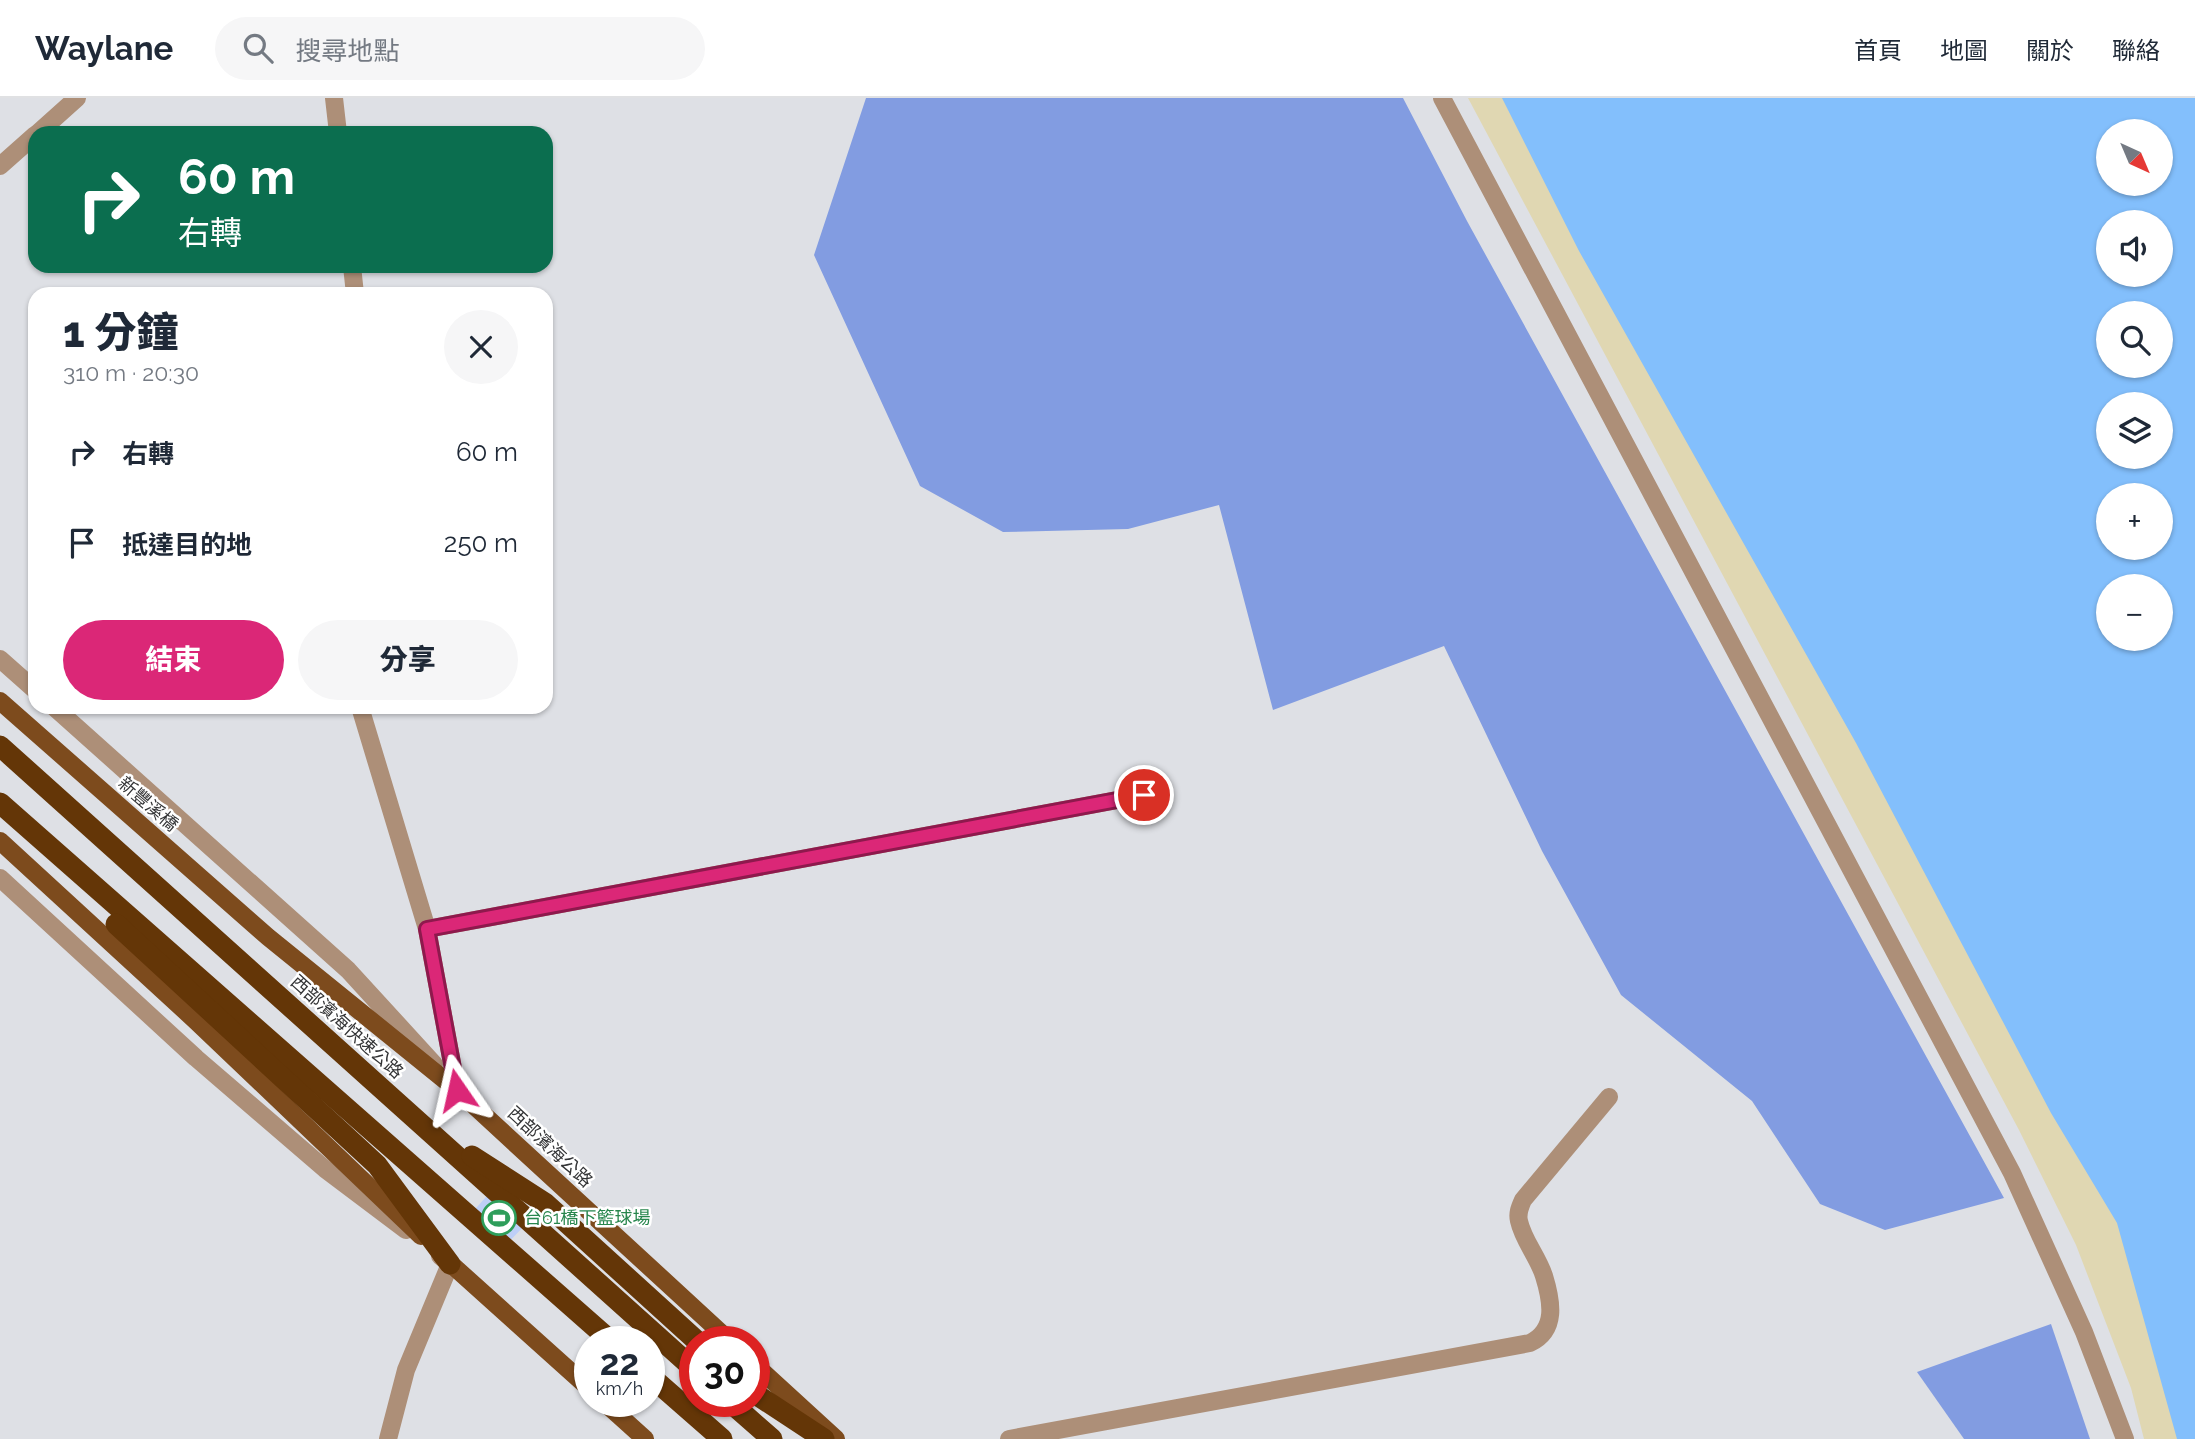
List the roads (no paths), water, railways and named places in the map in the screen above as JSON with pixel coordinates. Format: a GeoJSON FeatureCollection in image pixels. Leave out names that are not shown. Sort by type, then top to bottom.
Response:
{"type":"FeatureCollection","features":[{"type":"Feature","properties":{"kind":"highway","name":"西部濱海快速公路"},"geometry":{"type":"LineString","coordinates":[[0,746],[679,1356]]}},
{"type":"Feature","properties":{"kind":"highway"},"geometry":{"type":"LineString","coordinates":[[0,803],[594,1326]]}},
{"type":"Feature","properties":{"kind":"highway"},"geometry":{"type":"LineString","coordinates":[[0,809],[104,912],[377,1165],[450,1264]]}},
{"type":"Feature","properties":{"kind":"highway"},"geometry":{"type":"LineString","coordinates":[[418,1121],[545,1203],[680,1326]]}},
{"type":"Feature","properties":{"kind":"highway"},"geometry":{"type":"LineString","coordinates":[[665,1389],[722,1439]]}},
{"type":"Feature","properties":{"kind":"highway"},"geometry":{"type":"LineString","coordinates":[[770,1404],[824,1439]]}},
{"type":"Feature","properties":{"kind":"highway"},"geometry":{"type":"LineString","coordinates":[[747,1417],[772,1439]]}},
{"type":"Feature","properties":{"kind":"main road","name":"新豐溪橋"},"geometry":{"type":"LineString","coordinates":[[0,701],[268,937]]}},
{"type":"Feature","properties":{"kind":"main road"},"geometry":{"type":"LineString","coordinates":[[0,841],[196,1021],[450,1264],[574,1375]]}},
{"type":"Feature","properties":{"kind":"main road","name":"西部濱海公路"},"geometry":{"type":"LineString","coordinates":[[268,937],[457,1090],[714,1326]]}},
{"type":"Feature","properties":{"kind":"main road"},"geometry":{"type":"LineString","coordinates":[[770,1379],[836,1439]]}},
{"type":"Feature","properties":{"kind":"main road"},"geometry":{"type":"LineString","coordinates":[[621,1417],[645,1439]]}},
{"type":"Feature","properties":{"kind":"street"},"geometry":{"type":"LineString","coordinates":[[45,126],[77,98]]}},
{"type":"Feature","properties":{"kind":"street"},"geometry":{"type":"LineString","coordinates":[[334,98],[337,126]]}},
{"type":"Feature","properties":{"kind":"street"},"geometry":{"type":"LineString","coordinates":[[1442,98],[2012,1173],[2084,1332],[2124,1439]]}},
{"type":"Feature","properties":{"kind":"street"},"geometry":{"type":"LineString","coordinates":[[0,166],[28,141]]}},
{"type":"Feature","properties":{"kind":"street"},"geometry":{"type":"LineString","coordinates":[[0,659],[28,684]]}},
{"type":"Feature","properties":{"kind":"street"},"geometry":{"type":"LineString","coordinates":[[62,714],[348,970],[457,1090]]}},
{"type":"Feature","properties":{"kind":"street"},"geometry":{"type":"LineString","coordinates":[[362,714],[427,929],[457,1090]]}},
{"type":"Feature","properties":{"kind":"street"},"geometry":{"type":"LineString","coordinates":[[427,929],[1144,795]]}},
{"type":"Feature","properties":{"kind":"street"},"geometry":{"type":"LineString","coordinates":[[0,878],[196,1058],[325,1169],[450,1264],[405,1370],[388,1439]]}},
{"type":"Feature","properties":{"kind":"street"},"geometry":{"type":"LineString","coordinates":[[1009,1439],[1530,1343],[1540,1338],[1546,1332],[1550,1321],[1544,1276],[1519,1223],[1518,1212],[1523,1199],[1609,1097]]}},
{"type":"Feature","properties":{"kind":"place","name":"台61橋下籃球場"},"geometry":{"type":"Point","coordinates":[499,1218]}}]}
